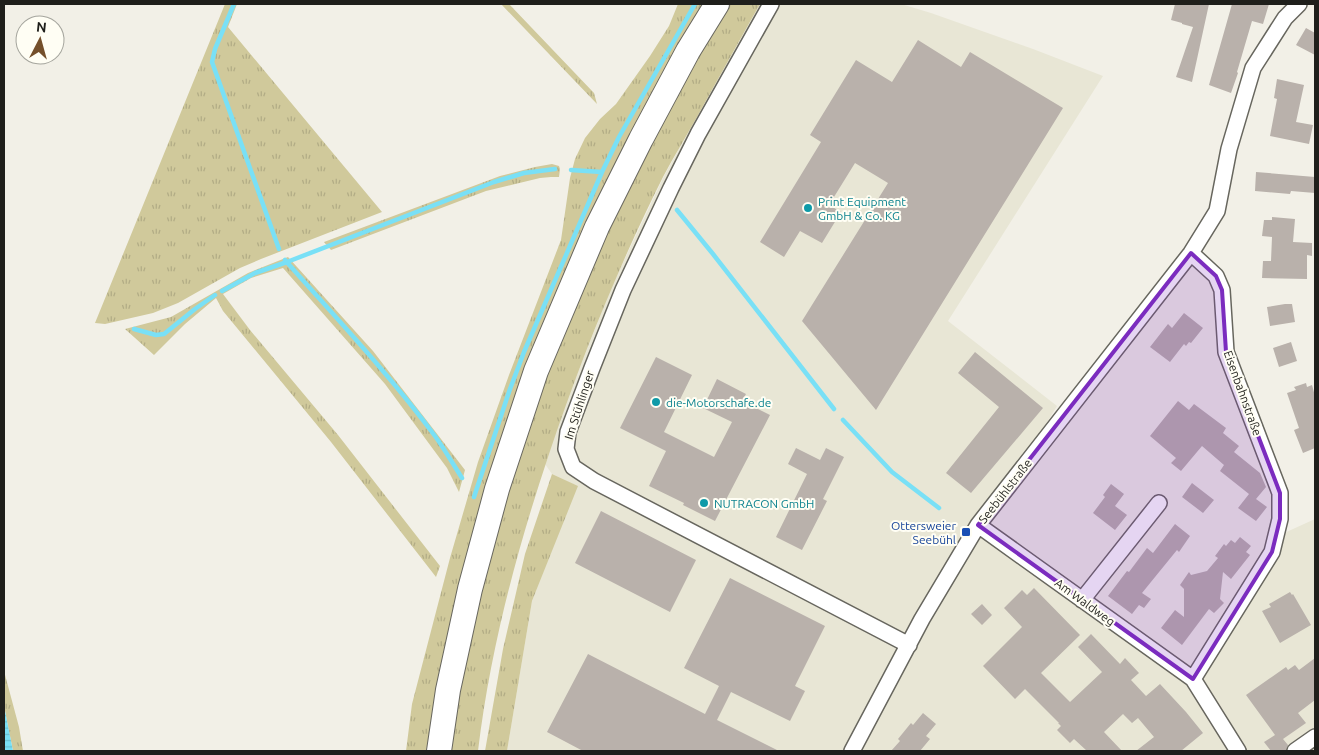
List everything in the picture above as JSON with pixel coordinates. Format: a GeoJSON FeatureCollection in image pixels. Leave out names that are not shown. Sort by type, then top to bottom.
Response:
{"type":"FeatureCollection","features":[{"type":"Feature","properties":{"kind":"main road"},"geometry":{"type":"LineString","coordinates":[[439,751],[448,690],[470,589],[497,489],[536,371],[597,227],[641,139],[688,51],[716,4]]}},
{"type":"Feature","properties":{"kind":"street","name":"Im Stühlinger"},"geometry":{"type":"LineString","coordinates":[[771,4],[698,134],[649,234],[592,368],[568,432],[566,449],[573,467],[594,481],[909,645]]}},
{"type":"Feature","properties":{"kind":"street"},"geometry":{"type":"LineString","coordinates":[[1191,253],[1217,212],[1229,149],[1253,68],[1285,18],[1299,4]]}},
{"type":"Feature","properties":{"kind":"street","name":"Seebühlstraße"},"geometry":{"type":"LineString","coordinates":[[852,751],[922,619],[978,525],[1191,253]]}},
{"type":"Feature","properties":{"kind":"street","name":"Eisenbahnstraße"},"geometry":{"type":"LineString","coordinates":[[1191,253],[1216,276],[1222,290],[1226,352],[1280,493],[1280,519],[1272,552],[1193,679]]}},
{"type":"Feature","properties":{"kind":"street"},"geometry":{"type":"LineString","coordinates":[[1082,600],[1159,503]]}},
{"type":"Feature","properties":{"kind":"street","name":"Am Waldweg"},"geometry":{"type":"LineString","coordinates":[[978,525],[1193,679]]}},
{"type":"Feature","properties":{"kind":"street"},"geometry":{"type":"LineString","coordinates":[[1193,679],[1238,751]]}},
{"type":"Feature","properties":{"kind":"street"},"geometry":{"type":"LineString","coordinates":[[1295,751],[1315,737]]}},
{"type":"Feature","properties":{"kind":"highlighted area"},"geometry":{"type":"Polygon","coordinates":[[[1191,253],[1216,276],[1222,290],[1226,352],[1280,493],[1280,519],[1272,552],[1193,679],[978,525],[1191,253]]]}},
{"type":"Feature","properties":{"kind":"shaded area"},"geometry":{"type":"Polygon","coordinates":[[[760,4],[901,4],[1033,49],[1103,76],[948,321],[1057,406],[981,530],[1188,680],[1282,534],[1315,519],[1315,751],[507,751],[532,601],[577,486],[552,474],[545,464],[565,405],[611,288],[664,176],[760,4]]]}},
{"type":"Feature","properties":{"kind":"green space"},"geometry":{"type":"Polygon","coordinates":[[[225,4],[237,4],[228,27],[382,212],[240,268],[178,303],[153,313],[105,324],[95,323],[225,4]]]}},
{"type":"Feature","properties":{"kind":"green space"},"geometry":{"type":"Polygon","coordinates":[[[501,4],[509,4],[594,93],[597,104],[501,4]]]}},
{"type":"Feature","properties":{"kind":"green space"},"geometry":{"type":"Polygon","coordinates":[[[678,4],[706,4],[585,232],[442,671],[426,751],[406,751],[412,704],[450,558],[478,462],[561,240],[570,178],[575,159],[585,138],[600,119],[616,104],[650,56],[669,26],[678,4]]]}},
{"type":"Feature","properties":{"kind":"green space"},"geometry":{"type":"Polygon","coordinates":[[[726,4],[760,4],[663,177],[646,211],[615,280],[573,385],[536,493],[515,566],[497,639],[478,751],[448,751],[456,691],[496,523],[561,334],[633,174],[726,4]]]}},
{"type":"Feature","properties":{"kind":"green space"},"geometry":{"type":"Polygon","coordinates":[[[552,164],[559,166],[559,177],[540,178],[486,191],[331,250],[324,242],[500,176],[552,164]]]}},
{"type":"Feature","properties":{"kind":"green space"},"geometry":{"type":"Polygon","coordinates":[[[288,257],[373,351],[465,470],[459,492],[447,468],[385,384],[283,268],[251,278],[223,294],[250,330],[338,435],[440,566],[436,577],[331,442],[223,311],[216,298],[185,324],[154,355],[125,329],[171,317],[248,273],[288,257]]]}},
{"type":"Feature","properties":{"kind":"green space"},"geometry":{"type":"Polygon","coordinates":[[[552,474],[578,486],[532,601],[507,751],[485,751],[503,649],[525,554],[552,474]]]}},
{"type":"Feature","properties":{"kind":"green space"},"geometry":{"type":"Polygon","coordinates":[[[4,671],[19,727],[23,751],[13,751],[4,706],[4,671]]]}},
{"type":"Feature","properties":{"kind":"water"},"geometry":{"type":"Polygon","coordinates":[[[4,706],[13,751],[4,751],[4,706]]]}},
{"type":"Feature","properties":{"kind":"building"},"geometry":{"type":"Polygon","coordinates":[[[1175,4],[1209,4],[1192,82],[1176,77],[1193,27],[1171,20],[1175,4]]]}},
{"type":"Feature","properties":{"kind":"building"},"geometry":{"type":"Polygon","coordinates":[[[1232,4],[1269,4],[1263,24],[1252,21],[1231,93],[1209,85],[1232,4]]]}},
{"type":"Feature","properties":{"kind":"building"},"geometry":{"type":"Polygon","coordinates":[[[1306,28],[1315,33],[1315,55],[1296,45],[1306,28]]]}},
{"type":"Feature","properties":{"kind":"building"},"geometry":{"type":"Polygon","coordinates":[[[918,40],[961,67],[970,52],[1063,108],[876,410],[802,321],[888,183],[855,163],[829,205],[841,212],[822,243],[800,231],[784,257],[760,242],[821,142],[810,135],[856,60],[892,82],[918,40]]]}},
{"type":"Feature","properties":{"kind":"building"},"geometry":{"type":"Polygon","coordinates":[[[1277,79],[1304,85],[1296,122],[1313,125],[1309,144],[1270,136],[1277,99],[1274,98],[1277,79]]]}},
{"type":"Feature","properties":{"kind":"building"},"geometry":{"type":"Polygon","coordinates":[[[1256,172],[1315,177],[1315,193],[1291,191],[1290,194],[1255,191],[1256,172]]]}},
{"type":"Feature","properties":{"kind":"building"},"geometry":{"type":"Polygon","coordinates":[[[1272,217],[1295,219],[1293,242],[1312,243],[1312,256],[1307,255],[1307,279],[1262,278],[1263,261],[1271,261],[1272,237],[1262,236],[1264,220],[1272,220],[1272,217]]]}},
{"type":"Feature","properties":{"kind":"building"},"geometry":{"type":"Polygon","coordinates":[[[1292,304],[1295,322],[1270,326],[1267,307],[1292,304]]]}},
{"type":"Feature","properties":{"kind":"building"},"geometry":{"type":"Polygon","coordinates":[[[1184,313],[1203,328],[1191,343],[1189,342],[1186,346],[1184,344],[1170,362],[1150,347],[1168,324],[1172,328],[1184,313]]]}},
{"type":"Feature","properties":{"kind":"building"},"geometry":{"type":"Polygon","coordinates":[[[1291,342],[1297,361],[1279,367],[1273,348],[1291,342]]]}},
{"type":"Feature","properties":{"kind":"building"},"geometry":{"type":"Polygon","coordinates":[[[975,352],[1043,408],[971,493],[946,473],[999,407],[958,373],[975,352]]]}},
{"type":"Feature","properties":{"kind":"building"},"geometry":{"type":"Polygon","coordinates":[[[656,357],[692,375],[664,432],[714,457],[732,422],[703,408],[717,379],[746,394],[742,401],[770,415],[715,521],[649,486],[666,451],[620,428],[656,357]]]}},
{"type":"Feature","properties":{"kind":"building"},"geometry":{"type":"Polygon","coordinates":[[[1306,383],[1307,387],[1312,385],[1315,396],[1315,448],[1303,453],[1294,430],[1299,428],[1287,393],[1296,390],[1294,387],[1306,383]]]}},
{"type":"Feature","properties":{"kind":"building"},"geometry":{"type":"Polygon","coordinates":[[[1178,401],[1189,410],[1194,404],[1226,428],[1223,433],[1239,446],[1234,452],[1260,473],[1266,487],[1256,499],[1267,507],[1256,521],[1238,508],[1249,494],[1220,471],[1224,465],[1202,446],[1181,471],[1171,463],[1176,458],[1150,436],[1178,401]]]}},
{"type":"Feature","properties":{"kind":"building"},"geometry":{"type":"Polygon","coordinates":[[[796,448],[820,460],[826,448],[844,457],[823,499],[827,501],[802,550],[776,537],[807,474],[788,464],[796,448]]]}},
{"type":"Feature","properties":{"kind":"building"},"geometry":{"type":"Polygon","coordinates":[[[1192,483],[1214,500],[1203,513],[1182,497],[1192,483]]]}},
{"type":"Feature","properties":{"kind":"building"},"geometry":{"type":"Polygon","coordinates":[[[1111,484],[1124,494],[1115,506],[1127,515],[1115,530],[1093,513],[1105,497],[1103,495],[1111,484]]]}},
{"type":"Feature","properties":{"kind":"building"},"geometry":{"type":"Polygon","coordinates":[[[601,511],[696,560],[670,612],[575,563],[601,511]]]}},
{"type":"Feature","properties":{"kind":"building"},"geometry":{"type":"Polygon","coordinates":[[[1175,524],[1190,536],[1179,552],[1177,550],[1142,593],[1151,599],[1144,608],[1139,605],[1132,614],[1108,596],[1147,548],[1153,553],[1175,524]]]}},
{"type":"Feature","properties":{"kind":"building"},"geometry":{"type":"Polygon","coordinates":[[[1240,537],[1251,546],[1246,552],[1250,555],[1231,579],[1223,572],[1220,599],[1224,603],[1214,613],[1209,609],[1182,645],[1161,628],[1175,610],[1184,617],[1184,589],[1180,585],[1189,572],[1191,575],[1207,571],[1218,558],[1215,556],[1224,544],[1226,546],[1231,540],[1235,543],[1240,537]]]}},
{"type":"Feature","properties":{"kind":"building"},"geometry":{"type":"Polygon","coordinates":[[[730,578],[825,626],[795,686],[805,691],[790,721],[731,692],[717,720],[779,751],[583,751],[547,732],[588,654],[705,714],[719,686],[684,668],[730,578]]]}},
{"type":"Feature","properties":{"kind":"building"},"geometry":{"type":"Polygon","coordinates":[[[1034,588],[1080,635],[1041,673],[1070,702],[1102,672],[1078,647],[1091,634],[1120,664],[1125,658],[1139,673],[1131,680],[1146,696],[1160,684],[1203,733],[1181,751],[1136,751],[1154,737],[1138,718],[1132,723],[1123,714],[1104,732],[1122,751],[1087,751],[1074,739],[1070,743],[1057,730],[1061,726],[1059,723],[1025,689],[1015,699],[983,666],[1022,627],[1004,608],[1022,590],[1027,595],[1034,588]]]}},
{"type":"Feature","properties":{"kind":"building"},"geometry":{"type":"Polygon","coordinates":[[[1290,592],[1311,625],[1280,643],[1262,611],[1271,607],[1269,604],[1290,592]]]}},
{"type":"Feature","properties":{"kind":"building"},"geometry":{"type":"Polygon","coordinates":[[[982,604],[992,615],[982,625],[971,614],[982,604]]]}},
{"type":"Feature","properties":{"kind":"building"},"geometry":{"type":"Polygon","coordinates":[[[1315,658],[1315,700],[1298,713],[1306,723],[1283,739],[1288,745],[1286,751],[1271,751],[1264,742],[1275,735],[1246,695],[1286,667],[1288,670],[1295,665],[1299,670],[1315,658]]]}},
{"type":"Feature","properties":{"kind":"building"},"geometry":{"type":"Polygon","coordinates":[[[923,713],[936,724],[926,736],[930,739],[920,751],[891,751],[900,741],[898,739],[911,723],[913,725],[923,713]]]}},
{"type":"Feature","properties":{"kind":"waterway"},"geometry":{"type":"LineString","coordinates":[[234,4],[215,49],[212,62],[279,249]]}},
{"type":"Feature","properties":{"kind":"waterway"},"geometry":{"type":"LineString","coordinates":[[474,497],[524,352],[602,172],[619,137],[695,4]]}},
{"type":"Feature","properties":{"kind":"waterway"},"geometry":{"type":"LineString","coordinates":[[222,291],[255,273],[494,182],[524,173],[555,169]]}},
{"type":"Feature","properties":{"kind":"waterway"},"geometry":{"type":"LineString","coordinates":[[571,170],[602,172]]}},
{"type":"Feature","properties":{"kind":"waterway"},"geometry":{"type":"LineString","coordinates":[[677,210],[834,409]]}},
{"type":"Feature","properties":{"kind":"waterway"},"geometry":{"type":"LineString","coordinates":[[285,260],[399,390],[435,436],[462,478]]}},
{"type":"Feature","properties":{"kind":"waterway"},"geometry":{"type":"LineString","coordinates":[[134,329],[156,335],[164,334],[215,295]]}},
{"type":"Feature","properties":{"kind":"waterway"},"geometry":{"type":"LineString","coordinates":[[843,420],[892,472],[939,508]]}},
{"type":"Feature","properties":{"kind":"place","name":"Print Equipment GmbH & Co. KG"},"geometry":{"type":"Point","coordinates":[808,208]}},
{"type":"Feature","properties":{"kind":"place","name":"die-Motorschafe.de"},"geometry":{"type":"Point","coordinates":[656,402]}},
{"type":"Feature","properties":{"kind":"place","name":"NUTRACON GmbH"},"geometry":{"type":"Point","coordinates":[704,503]}},
{"type":"Feature","properties":{"kind":"place","name":"Ottersweier Seebühl"},"geometry":{"type":"Point","coordinates":[966,532]}}]}
